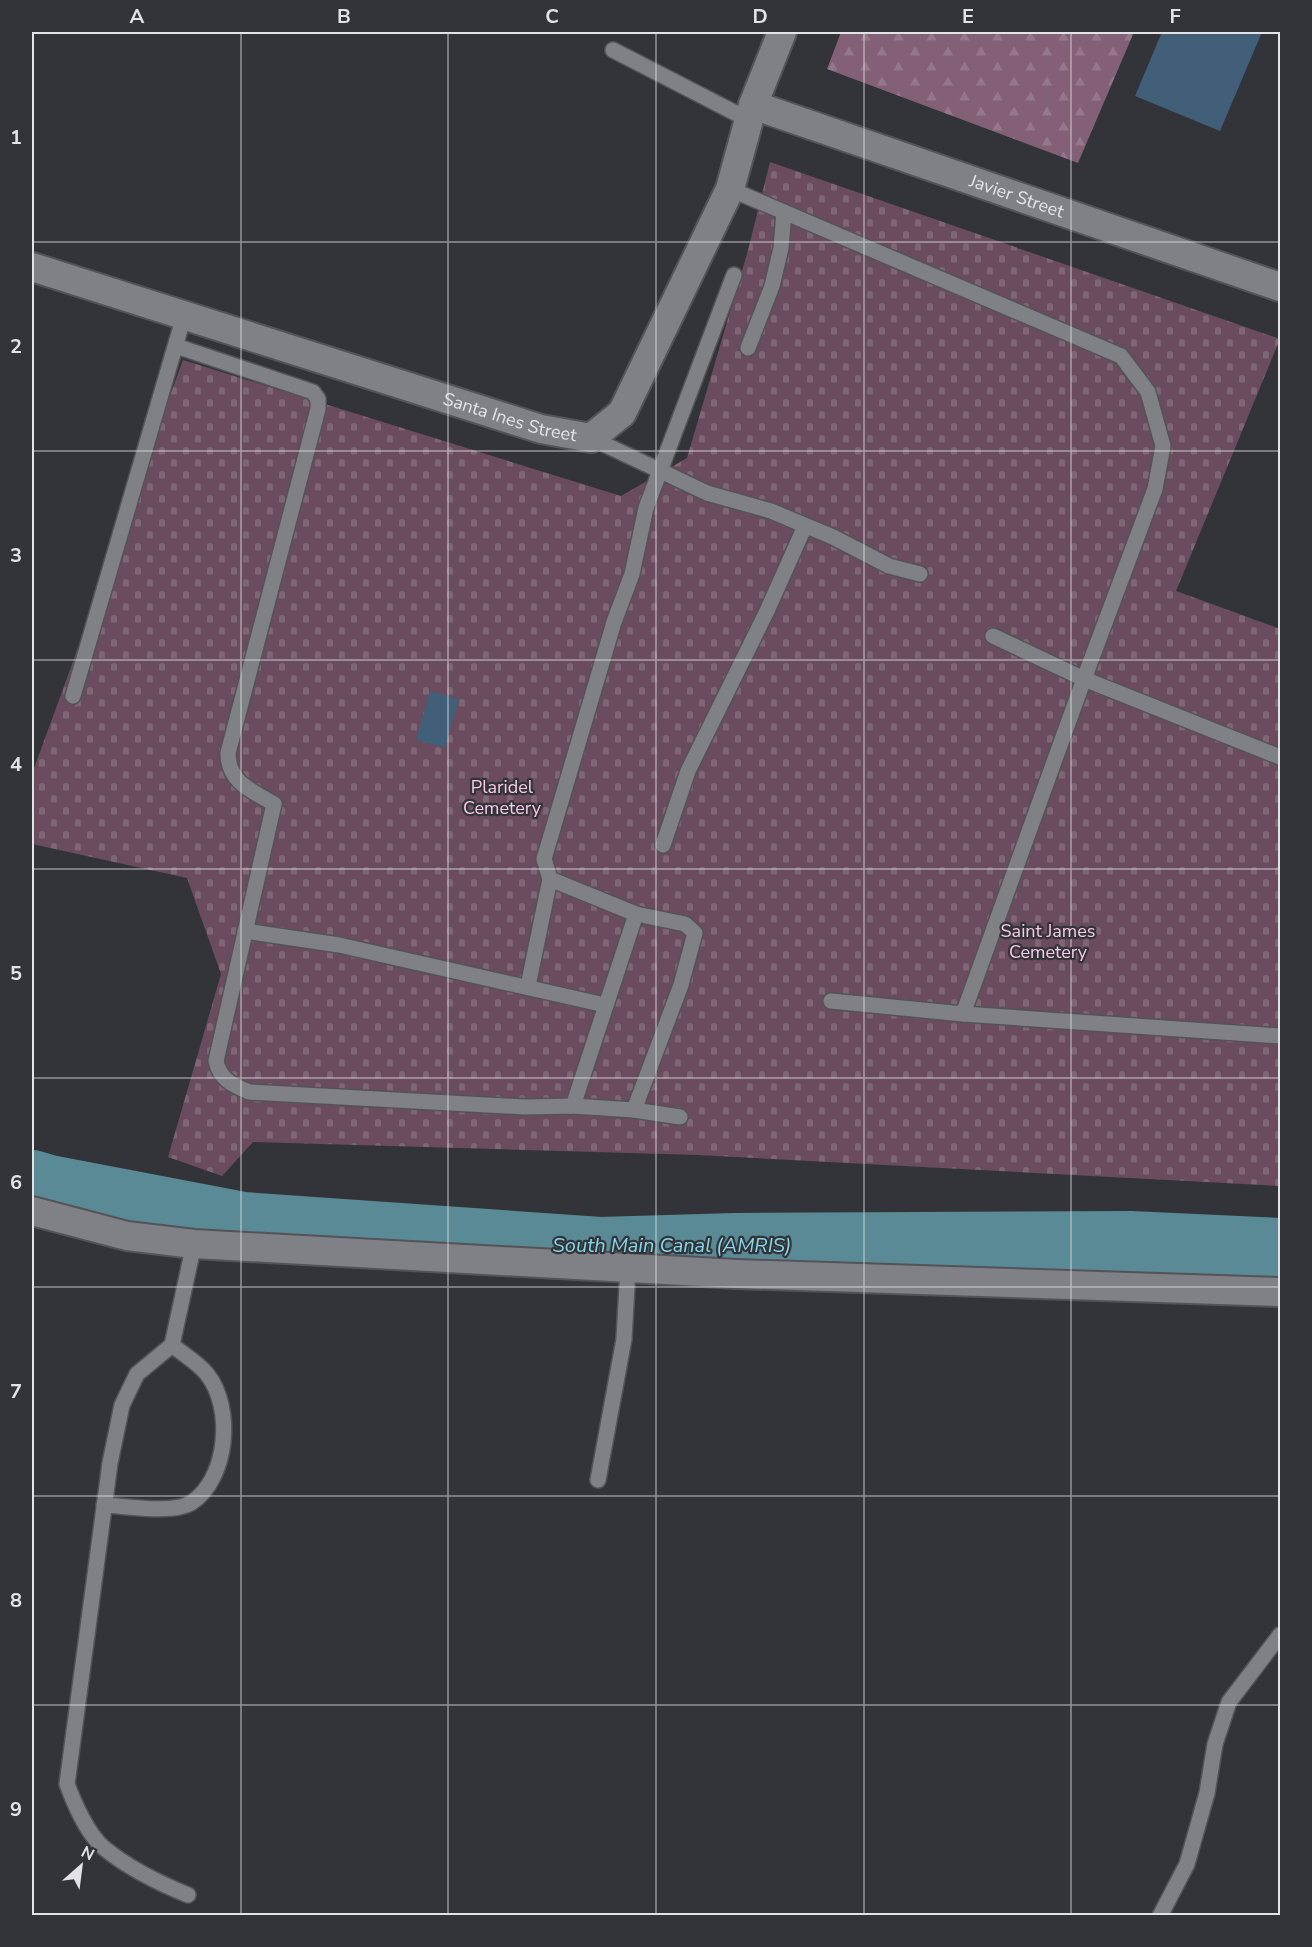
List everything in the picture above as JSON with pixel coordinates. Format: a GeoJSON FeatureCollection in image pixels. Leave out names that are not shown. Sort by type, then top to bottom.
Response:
{"type":"FeatureCollection","features":[{"type":"Feature","properties":{"kind":"street","name":"Santa Ines Street"},"geometry":{"type":"LineString","coordinates":[[32,267],[541,429],[591,438],[622,414],[730,189],[751,112],[782,32]]}},
{"type":"Feature","properties":{"kind":"street","name":"Javier Street"},"geometry":{"type":"LineString","coordinates":[[751,112],[1281,287]]}},
{"type":"Feature","properties":{"kind":"street"},"geometry":{"type":"LineString","coordinates":[[32,1211],[128,1236],[194,1244],[761,1275],[1281,1292]]}},
{"type":"Feature","properties":{"kind":"lane"},"geometry":{"type":"LineString","coordinates":[[614,50],[751,112]]}},
{"type":"Feature","properties":{"kind":"lane"},"geometry":{"type":"LineString","coordinates":[[730,189],[1121,356],[1148,392],[1163,446],[1155,489],[1083,679],[963,1014]]}},
{"type":"Feature","properties":{"kind":"lane"},"geometry":{"type":"LineString","coordinates":[[748,348],[772,286],[781,248],[784,212]]}},
{"type":"Feature","properties":{"kind":"lane"},"geometry":{"type":"LineString","coordinates":[[528,986],[550,879],[544,859],[614,622],[632,573],[646,508],[734,275]]}},
{"type":"Feature","properties":{"kind":"lane"},"geometry":{"type":"LineString","coordinates":[[73,696],[184,316]]}},
{"type":"Feature","properties":{"kind":"lane"},"geometry":{"type":"LineString","coordinates":[[176,346],[312,392],[318,399],[318,409],[228,753],[228,766],[239,781],[252,793],[274,804],[216,1061],[218,1070],[229,1083],[249,1092],[525,1107],[573,1106],[634,1110],[680,1118]]}},
{"type":"Feature","properties":{"kind":"lane"},"geometry":{"type":"LineString","coordinates":[[591,438],[660,473],[707,493],[771,511],[833,537],[889,566],[920,574]]}},
{"type":"Feature","properties":{"kind":"lane"},"geometry":{"type":"LineString","coordinates":[[663,845],[688,771],[767,611],[805,526]]}},
{"type":"Feature","properties":{"kind":"lane"},"geometry":{"type":"LineString","coordinates":[[993,636],[1083,679],[1281,756]]}},
{"type":"Feature","properties":{"kind":"lane"},"geometry":{"type":"LineString","coordinates":[[550,879],[636,914],[685,924],[695,933],[681,985],[634,1110]]}},
{"type":"Feature","properties":{"kind":"lane"},"geometry":{"type":"LineString","coordinates":[[573,1106],[636,914]]}},
{"type":"Feature","properties":{"kind":"lane"},"geometry":{"type":"LineString","coordinates":[[245,931],[339,945],[606,1005]]}},
{"type":"Feature","properties":{"kind":"lane"},"geometry":{"type":"LineString","coordinates":[[831,1001],[963,1014],[1281,1036]]}},
{"type":"Feature","properties":{"kind":"lane"},"geometry":{"type":"LineString","coordinates":[[188,1895],[162,1885],[102,1847],[77,1810],[67,1784],[110,1462],[122,1405],[137,1374],[172,1345],[194,1244]]}},
{"type":"Feature","properties":{"kind":"lane"},"geometry":{"type":"LineString","coordinates":[[598,1480],[624,1339],[628,1268]]}},
{"type":"Feature","properties":{"kind":"lane"},"geometry":{"type":"LineString","coordinates":[[104,1505],[173,1508],[190,1503],[208,1487],[218,1468],[225,1424],[216,1388],[207,1374],[172,1345]]}},
{"type":"Feature","properties":{"kind":"lane"},"geometry":{"type":"LineString","coordinates":[[1160,1916],[1188,1864],[1207,1793],[1215,1744],[1229,1702],[1281,1635]]}},
{"type":"Feature","properties":{"kind":"green space"},"geometry":{"type":"Polygon","coordinates":[[[841,32],[1134,32],[1078,163],[827,69],[841,32]]]}},
{"type":"Feature","properties":{"kind":"green space","name":"Plaridel Cemetery"},"geometry":{"type":"Polygon","coordinates":[[[770,162],[1280,339],[1176,591],[1280,629],[1280,1186],[698,1155],[253,1142],[222,1176],[168,1157],[221,974],[187,878],[32,844],[32,774],[183,360],[621,496],[687,458],[747,254],[770,162]]]}},
{"type":"Feature","properties":{"kind":"building"},"geometry":{"type":"Polygon","coordinates":[[[1162,32],[1262,32],[1220,131],[1135,96],[1162,32]]]}},
{"type":"Feature","properties":{"kind":"building"},"geometry":{"type":"Polygon","coordinates":[[[430,691],[459,699],[445,748],[416,740],[430,691]]]}},
{"type":"Feature","properties":{"kind":"waterway","name":"South Main Canal (AMRIS)"},"geometry":{"type":"LineString","coordinates":[[32,1181],[243,1223],[600,1248],[735,1244],[1130,1242],[1280,1249]]}},
{"type":"Feature","properties":{"kind":"park label","name":"Saint James Cemetery"},"geometry":{"type":"Point","coordinates":[1048,941]}}]}
